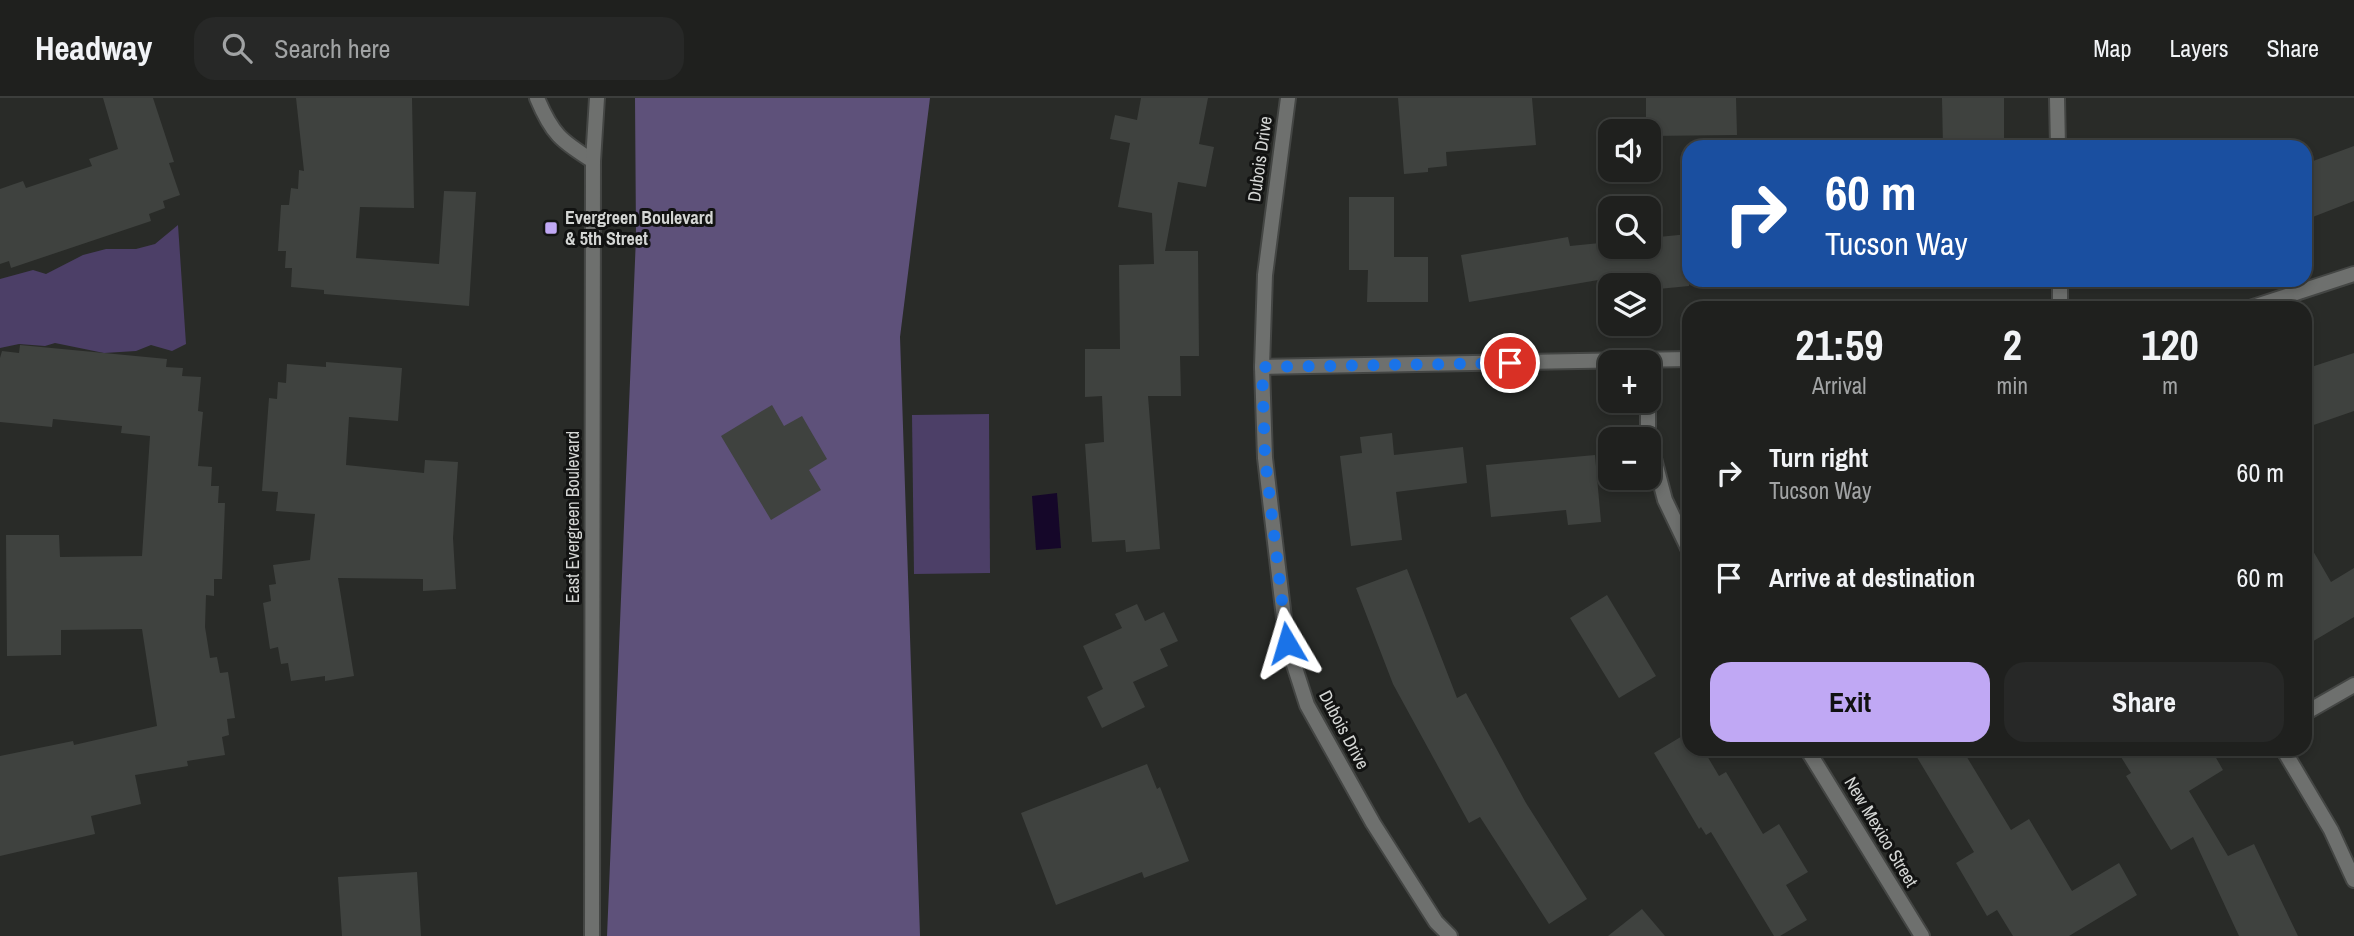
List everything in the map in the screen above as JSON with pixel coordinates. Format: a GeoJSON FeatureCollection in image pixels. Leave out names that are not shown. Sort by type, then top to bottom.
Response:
{"type":"FeatureCollection","features":[{"type":"Feature","properties":{"kind":"street"},"geometry":{"type":"LineString","coordinates":[[537,98],[547,122],[562,141],[593,161]]}},
{"type":"Feature","properties":{"kind":"street","name":"East Evergreen Boulevard"},"geometry":{"type":"LineString","coordinates":[[592,936],[593,161],[597,98]]}},
{"type":"Feature","properties":{"kind":"street","name":"Dubois Drive"},"geometry":{"type":"LineString","coordinates":[[1288,98],[1265,275],[1262,367],[1265,458],[1287,643],[1307,705],[1373,823],[1436,922],[1450,936]]}},
{"type":"Feature","properties":{"kind":"street"},"geometry":{"type":"LineString","coordinates":[[2057,98],[2058,140]]}},
{"type":"Feature","properties":{"kind":"street"},"geometry":{"type":"LineString","coordinates":[[2271,301],[2354,274]]}},
{"type":"Feature","properties":{"kind":"street"},"geometry":{"type":"LineString","coordinates":[[1661,360],[1682,359]]}},
{"type":"Feature","properties":{"kind":"street"},"geometry":{"type":"LineString","coordinates":[[1262,367],[1598,362]]}},
{"type":"Feature","properties":{"kind":"street"},"geometry":{"type":"LineString","coordinates":[[1648,413],[1648,436],[1665,500],[1682,535]]}},
{"type":"Feature","properties":{"kind":"street"},"geometry":{"type":"LineString","coordinates":[[2312,709],[2354,685]]}},
{"type":"Feature","properties":{"kind":"street","name":"New Mexico Street"},"geometry":{"type":"LineString","coordinates":[[1811,756],[1922,936]]}},
{"type":"Feature","properties":{"kind":"street"},"geometry":{"type":"LineString","coordinates":[[2287,756],[2331,830],[2354,880]]}},
{"type":"Feature","properties":{"kind":"shaded area"},"geometry":{"type":"Polygon","coordinates":[[[635,98],[930,98],[900,337],[920,936],[607,936],[636,237],[635,98]]]}},
{"type":"Feature","properties":{"kind":"shaded area"},"geometry":{"type":"Polygon","coordinates":[[[178,225],[186,344],[172,351],[151,345],[136,351],[104,353],[55,343],[45,346],[19,344],[0,348],[0,279],[33,270],[46,274],[83,255],[106,249],[136,249],[155,244],[178,225]]]}},
{"type":"Feature","properties":{"kind":"shaded area"},"geometry":{"type":"Polygon","coordinates":[[[989,414],[990,573],[914,574],[912,415],[989,414]]]}},
{"type":"Feature","properties":{"kind":"shaded area"},"geometry":{"type":"Polygon","coordinates":[[[1057,493],[1061,548],[1036,550],[1032,496],[1057,493]]]}},
{"type":"Feature","properties":{"kind":"building"},"geometry":{"type":"Polygon","coordinates":[[[103,98],[153,98],[174,162],[169,163],[180,195],[163,201],[165,208],[149,214],[151,221],[11,268],[9,261],[0,264],[0,189],[23,181],[26,188],[92,166],[89,159],[118,149],[103,98]]]}},
{"type":"Feature","properties":{"kind":"building"},"geometry":{"type":"Polygon","coordinates":[[[296,98],[412,98],[414,208],[360,207],[356,258],[439,264],[444,191],[476,192],[469,306],[324,294],[324,290],[291,287],[292,268],[285,268],[286,251],[278,251],[281,205],[289,205],[291,188],[298,189],[299,170],[304,171],[296,98]]]}},
{"type":"Feature","properties":{"kind":"building"},"geometry":{"type":"Polygon","coordinates":[[[1141,98],[1208,98],[1199,144],[1214,147],[1206,187],[1178,182],[1165,251],[1198,251],[1199,356],[1180,356],[1181,396],[1148,396],[1160,549],[1126,552],[1125,540],[1092,542],[1085,444],[1104,442],[1102,396],[1085,397],[1085,349],[1120,349],[1119,265],[1154,264],[1152,213],[1118,207],[1130,143],[1110,139],[1115,115],[1137,120],[1141,98]]]}},
{"type":"Feature","properties":{"kind":"building"},"geometry":{"type":"Polygon","coordinates":[[[1398,98],[1532,98],[1536,145],[1446,152],[1447,166],[1428,168],[1428,172],[1404,174],[1398,98]]]}},
{"type":"Feature","properties":{"kind":"building"},"geometry":{"type":"Polygon","coordinates":[[[1646,98],[1736,98],[1737,135],[1661,136],[1661,119],[1646,119],[1646,98]]]}},
{"type":"Feature","properties":{"kind":"building"},"geometry":{"type":"Polygon","coordinates":[[[1942,98],[2004,98],[2004,140],[1943,140],[1942,98]]]}},
{"type":"Feature","properties":{"kind":"building"},"geometry":{"type":"Polygon","coordinates":[[[2354,146],[2354,201],[2312,217],[2312,161],[2354,146]]]}},
{"type":"Feature","properties":{"kind":"building"},"geometry":{"type":"Polygon","coordinates":[[[1349,197],[1394,197],[1394,257],[1428,257],[1428,302],[1367,302],[1368,270],[1349,270],[1349,197]]]}},
{"type":"Feature","properties":{"kind":"building"},"geometry":{"type":"Polygon","coordinates":[[[1682,235],[1682,287],[1661,289],[1661,273],[1598,273],[1598,280],[1469,302],[1461,255],[1568,237],[1570,246],[1598,243],[1598,259],[1661,259],[1661,237],[1682,235]]]}},
{"type":"Feature","properties":{"kind":"building"},"geometry":{"type":"Polygon","coordinates":[[[20,345],[167,359],[166,367],[183,368],[182,376],[201,377],[198,411],[203,412],[198,466],[212,467],[211,486],[219,486],[218,503],[225,503],[222,579],[214,579],[214,596],[206,595],[205,627],[210,658],[217,657],[220,673],[228,672],[235,718],[227,719],[229,735],[222,737],[225,755],[187,761],[188,766],[135,775],[141,804],[91,816],[95,834],[0,856],[0,756],[73,741],[74,745],[157,726],[142,629],[61,630],[61,655],[7,656],[6,535],[59,535],[60,557],[142,556],[150,436],[121,433],[122,426],[53,419],[52,427],[0,422],[0,358],[2,351],[19,353],[20,345]]]}},
{"type":"Feature","properties":{"kind":"building"},"geometry":{"type":"Polygon","coordinates":[[[2354,353],[2354,411],[2312,426],[2312,367],[2354,353]]]}},
{"type":"Feature","properties":{"kind":"building"},"geometry":{"type":"Polygon","coordinates":[[[326,362],[402,368],[398,421],[349,417],[346,465],[424,473],[425,460],[458,462],[453,538],[456,589],[423,591],[423,579],[338,578],[354,676],[325,681],[325,676],[291,681],[288,663],[281,664],[278,647],[270,649],[263,603],[271,601],[269,585],[276,584],[273,565],[310,560],[315,514],[276,511],[278,492],[262,491],[269,398],[277,399],[278,382],[286,383],[287,364],[326,367],[326,362]]]}},
{"type":"Feature","properties":{"kind":"building"},"geometry":{"type":"Polygon","coordinates":[[[772,405],[784,426],[802,416],[827,459],[809,470],[821,490],[771,520],[721,436],[772,405]]]}},
{"type":"Feature","properties":{"kind":"building"},"geometry":{"type":"Polygon","coordinates":[[[1392,433],[1394,455],[1463,447],[1467,483],[1396,492],[1402,540],[1351,546],[1340,456],[1362,453],[1360,437],[1392,433]]]}},
{"type":"Feature","properties":{"kind":"building"},"geometry":{"type":"Polygon","coordinates":[[[1595,455],[1601,522],[1568,525],[1566,510],[1491,517],[1486,465],[1595,455]]]}},
{"type":"Feature","properties":{"kind":"building"},"geometry":{"type":"Polygon","coordinates":[[[2312,549],[2331,582],[2354,568],[2354,617],[2312,642],[2312,549]]]}},
{"type":"Feature","properties":{"kind":"building"},"geometry":{"type":"Polygon","coordinates":[[[1407,569],[1457,698],[1466,693],[1526,803],[1587,899],[1549,924],[1480,817],[1469,823],[1393,684],[1356,588],[1407,569]]]}},
{"type":"Feature","properties":{"kind":"building"},"geometry":{"type":"Polygon","coordinates":[[[1607,595],[1656,676],[1619,698],[1570,618],[1607,595]]]}},
{"type":"Feature","properties":{"kind":"building"},"geometry":{"type":"Polygon","coordinates":[[[1137,604],[1145,621],[1164,612],[1178,641],[1160,649],[1168,666],[1133,682],[1145,707],[1102,728],[1087,697],[1103,689],[1083,646],[1122,628],[1115,614],[1137,604]]]}},
{"type":"Feature","properties":{"kind":"building"},"geometry":{"type":"Polygon","coordinates":[[[1682,736],[1682,756],[1707,756],[1719,776],[1726,772],[1763,834],[1779,824],[1808,872],[1786,885],[1807,920],[1780,936],[1774,936],[1711,832],[1706,835],[1701,827],[1699,829],[1654,753],[1682,736]]]}},
{"type":"Feature","properties":{"kind":"building"},"geometry":{"type":"Polygon","coordinates":[[[1916,756],[1966,756],[2011,830],[2029,819],[2072,891],[2119,863],[2137,895],[2069,936],[2013,936],[1997,910],[1987,916],[1956,863],[1974,852],[1916,756]]]}},
{"type":"Feature","properties":{"kind":"building"},"geometry":{"type":"Polygon","coordinates":[[[2120,756],[2215,756],[2223,770],[2189,791],[2228,856],[2254,844],[2298,936],[2239,936],[2193,837],[2171,850],[2126,776],[2131,773],[2120,756]]]}},
{"type":"Feature","properties":{"kind":"building"},"geometry":{"type":"Polygon","coordinates":[[[1147,764],[1157,789],[1160,787],[1189,861],[1144,878],[1142,872],[1056,905],[1021,813],[1147,764]]]}},
{"type":"Feature","properties":{"kind":"building"},"geometry":{"type":"Polygon","coordinates":[[[417,872],[421,936],[342,936],[338,877],[417,872]]]}},
{"type":"Feature","properties":{"kind":"building"},"geometry":{"type":"Polygon","coordinates":[[[1642,909],[1665,936],[1608,936],[1642,909]]]}},
{"type":"Feature","properties":{"kind":"place","name":"Evergreen Boulevard & 5th Street"},"geometry":{"type":"Point","coordinates":[551,228]}},
{"type":"Feature","properties":{"kind":"route"},"geometry":{"type":"LineString","coordinates":[[1287,643],[1265,458],[1262,367],[1510,363]]}}]}
